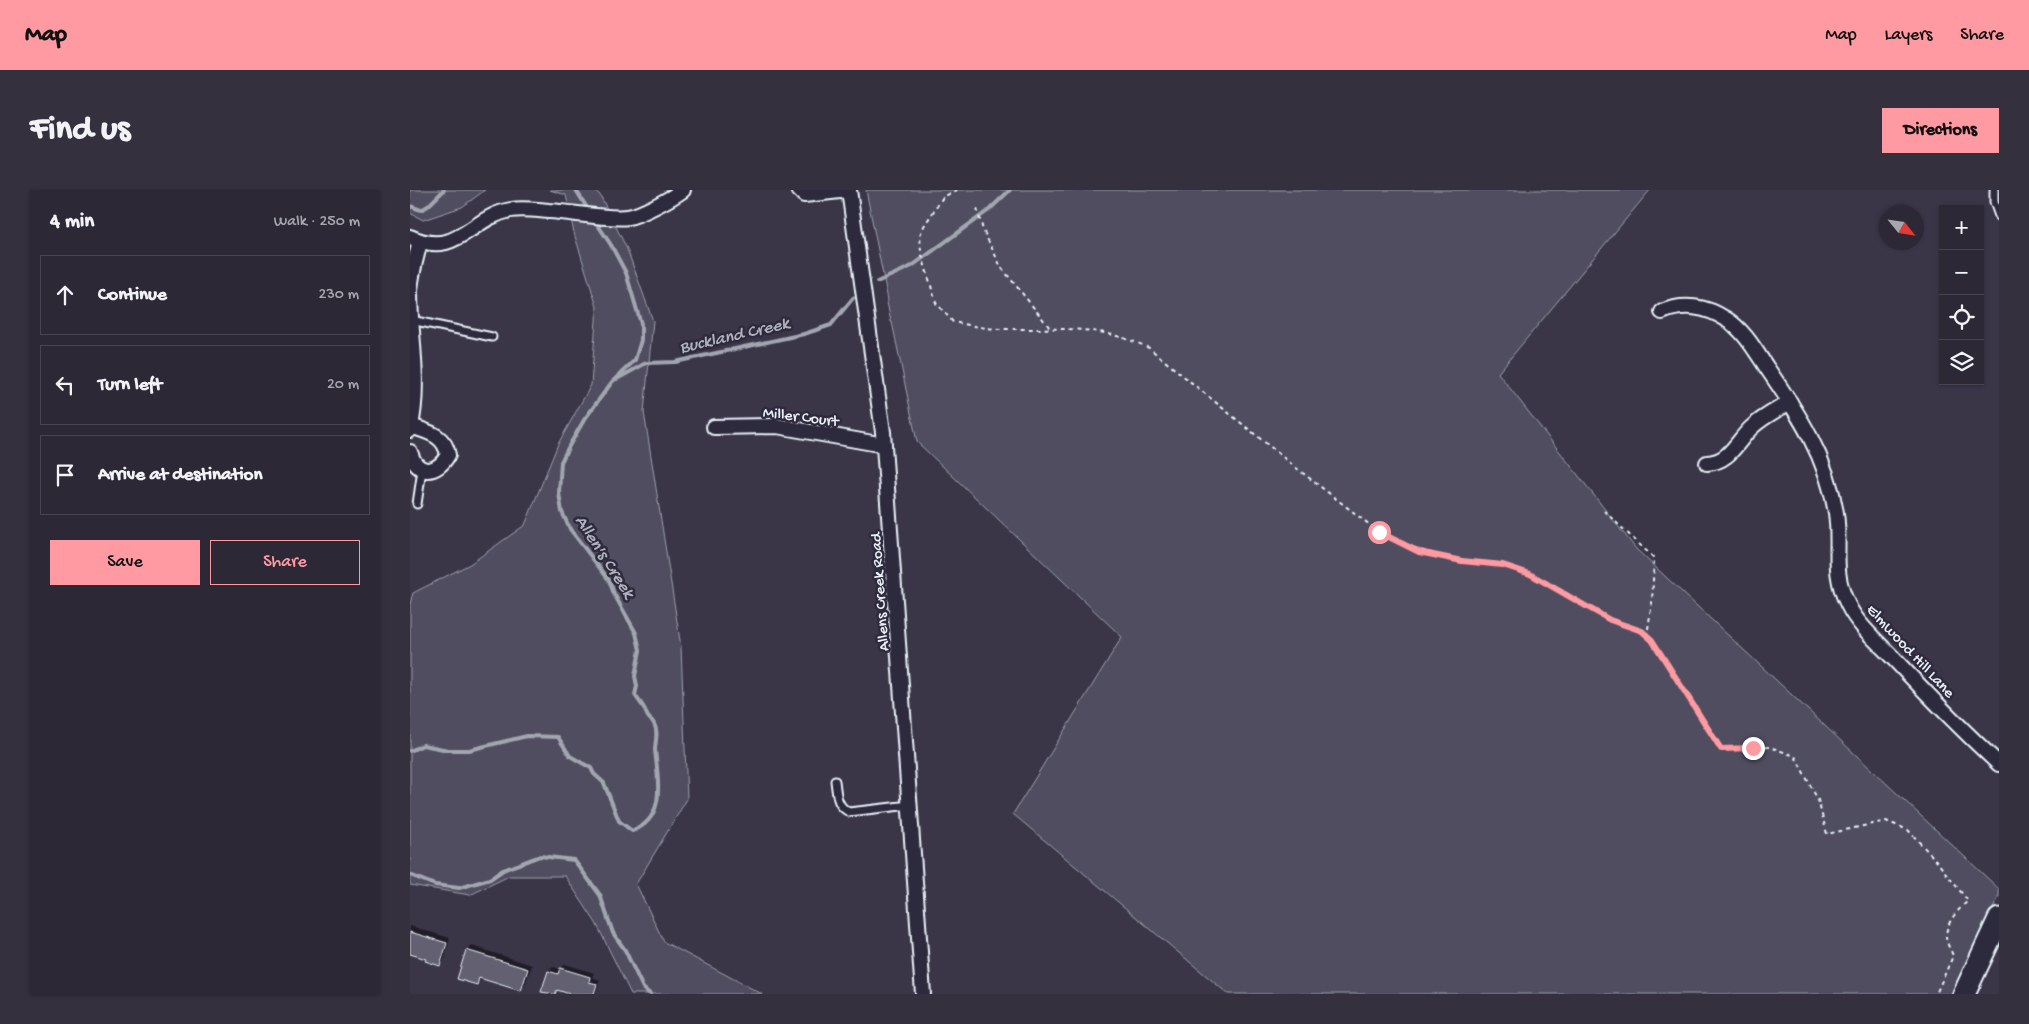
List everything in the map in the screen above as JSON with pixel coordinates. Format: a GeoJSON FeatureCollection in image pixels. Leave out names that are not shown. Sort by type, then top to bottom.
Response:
{"type":"FeatureCollection","features":[{"type":"Feature","properties":{"kind":"main road"},"geometry":{"type":"LineString","coordinates":[[1964,994],[1999,920]]}},
{"type":"Feature","properties":{"kind":"street"},"geometry":{"type":"LineString","coordinates":[[410,452],[413,462],[422,470],[437,468],[448,455],[447,445],[438,436],[410,428],[412,398],[411,278],[415,239],[429,244],[454,240],[493,215],[509,210],[527,209],[607,217],[632,216],[673,197],[682,190]]}},
{"type":"Feature","properties":{"kind":"street"},"geometry":{"type":"LineString","coordinates":[[799,190],[804,195],[849,190]]}},
{"type":"Feature","properties":{"kind":"street","name":"Allens Creek Road"},"geometry":{"type":"LineString","coordinates":[[849,190],[884,444],[923,994]]}},
{"type":"Feature","properties":{"kind":"street","name":"Elmwood Hill Lane"},"geometry":{"type":"LineString","coordinates":[[1662,312],[1673,307],[1693,306],[1704,308],[1728,320],[1745,336],[1813,439],[1828,481],[1836,513],[1836,564],[1838,580],[1848,607],[1902,668],[1999,764]]}},
{"type":"Feature","properties":{"kind":"street"},"geometry":{"type":"LineString","coordinates":[[1707,463],[1720,461],[1730,453],[1750,428],[1790,402]]}},
{"type":"Feature","properties":{"kind":"street","name":"Miller Court"},"geometry":{"type":"LineString","coordinates":[[714,427],[777,426],[884,444]]}},
{"type":"Feature","properties":{"kind":"lane"},"geometry":{"type":"LineString","coordinates":[[1994,190],[1994,202],[1999,216]]}},
{"type":"Feature","properties":{"kind":"lane"},"geometry":{"type":"LineString","coordinates":[[411,320],[492,337]]}},
{"type":"Feature","properties":{"kind":"lane"},"geometry":{"type":"LineString","coordinates":[[416,504],[422,470]]}},
{"type":"Feature","properties":{"kind":"lane"},"geometry":{"type":"LineString","coordinates":[[835,781],[840,806],[849,812],[910,806]]}},
{"type":"Feature","properties":{"kind":"path"},"geometry":{"type":"LineString","coordinates":[[957,190],[943,197],[920,235],[921,252],[936,303],[953,322],[1001,330],[1050,328],[1105,332],[1127,337],[1149,348],[1295,467],[1379,532],[1419,552],[1462,561],[1503,565],[1530,574],[1610,620],[1642,631],[1652,640],[1721,749],[1770,747],[1795,756],[1818,800],[1827,834],[1886,821],[1908,830],[1968,901],[1958,910],[1949,924],[1946,938],[1953,956],[1936,994]]}},
{"type":"Feature","properties":{"kind":"path"},"geometry":{"type":"LineString","coordinates":[[977,209],[983,230],[1001,267],[1050,328]]}},
{"type":"Feature","properties":{"kind":"path"},"geometry":{"type":"LineString","coordinates":[[1604,511],[1654,558],[1652,603],[1647,635]]}},
{"type":"Feature","properties":{"kind":"shaded area"},"geometry":{"type":"Polygon","coordinates":[[[410,190],[485,190],[462,207],[423,220],[410,213],[410,190]]]}},
{"type":"Feature","properties":{"kind":"shaded area"},"geometry":{"type":"Polygon","coordinates":[[[550,190],[594,190],[600,195],[627,249],[653,321],[644,412],[681,647],[687,799],[636,884],[664,942],[762,994],[631,994],[596,923],[565,876],[509,876],[470,895],[410,885],[410,604],[413,593],[470,564],[525,525],[558,444],[591,385],[597,307],[574,233],[566,195],[550,190]]]}},
{"type":"Feature","properties":{"kind":"shaded area"},"geometry":{"type":"Polygon","coordinates":[[[866,190],[1650,190],[1498,373],[1636,549],[1999,889],[1999,896],[1952,994],[1228,994],[1013,814],[1122,637],[917,442],[891,322],[866,190]]]}},
{"type":"Feature","properties":{"kind":"building"},"geometry":{"type":"Polygon","coordinates":[[[410,932],[447,943],[440,966],[410,954],[410,932]]]}},
{"type":"Feature","properties":{"kind":"building"},"geometry":{"type":"Polygon","coordinates":[[[466,950],[528,969],[521,991],[479,978],[477,985],[457,979],[466,950]]]}},
{"type":"Feature","properties":{"kind":"building"},"geometry":{"type":"Polygon","coordinates":[[[560,968],[590,977],[589,982],[597,984],[594,994],[570,994],[557,990],[555,994],[541,992],[548,971],[558,974],[560,968]]]}},
{"type":"Feature","properties":{"kind":"waterway","name":"Allen's Creek"},"geometry":{"type":"LineString","coordinates":[[410,206],[421,210],[428,206],[444,190]]}},
{"type":"Feature","properties":{"kind":"waterway","name":"Allen's Creek"},"geometry":{"type":"LineString","coordinates":[[576,190],[589,211]]}},
{"type":"Feature","properties":{"kind":"waterway","name":"Buckland Creek"},"geometry":{"type":"LineString","coordinates":[[877,282],[912,266],[989,210],[1010,190]]}},
{"type":"Feature","properties":{"kind":"waterway","name":"Allen's Creek"},"geometry":{"type":"LineString","coordinates":[[410,751],[423,745],[448,750],[469,750],[527,736],[558,737],[570,756],[591,768],[594,774],[604,783],[619,821],[632,831],[643,825],[651,817],[655,808],[658,797],[658,773],[655,750],[656,730],[653,722],[635,695],[637,686],[635,676],[640,650],[636,633],[614,594],[609,580],[570,529],[562,512],[559,493],[561,462],[569,446],[584,420],[612,382],[635,360],[641,340],[641,324],[626,273],[594,219]]}},
{"type":"Feature","properties":{"kind":"waterway","name":"Buckland Creek"},"geometry":{"type":"LineString","coordinates":[[617,379],[646,363],[675,362],[804,334],[831,325],[853,298]]}},
{"type":"Feature","properties":{"kind":"waterway","name":"Allen's Creek"},"geometry":{"type":"LineString","coordinates":[[410,875],[435,885],[459,888],[490,879],[503,870],[540,856],[574,860],[600,895],[613,933],[625,950],[643,988],[650,994]]}},
{"type":"Feature","properties":{"kind":"route"},"geometry":{"type":"LineString","coordinates":[[1379,532],[1419,552],[1462,561],[1503,565],[1530,574],[1610,620],[1642,631],[1652,640],[1721,749],[1753,748]]}}]}
